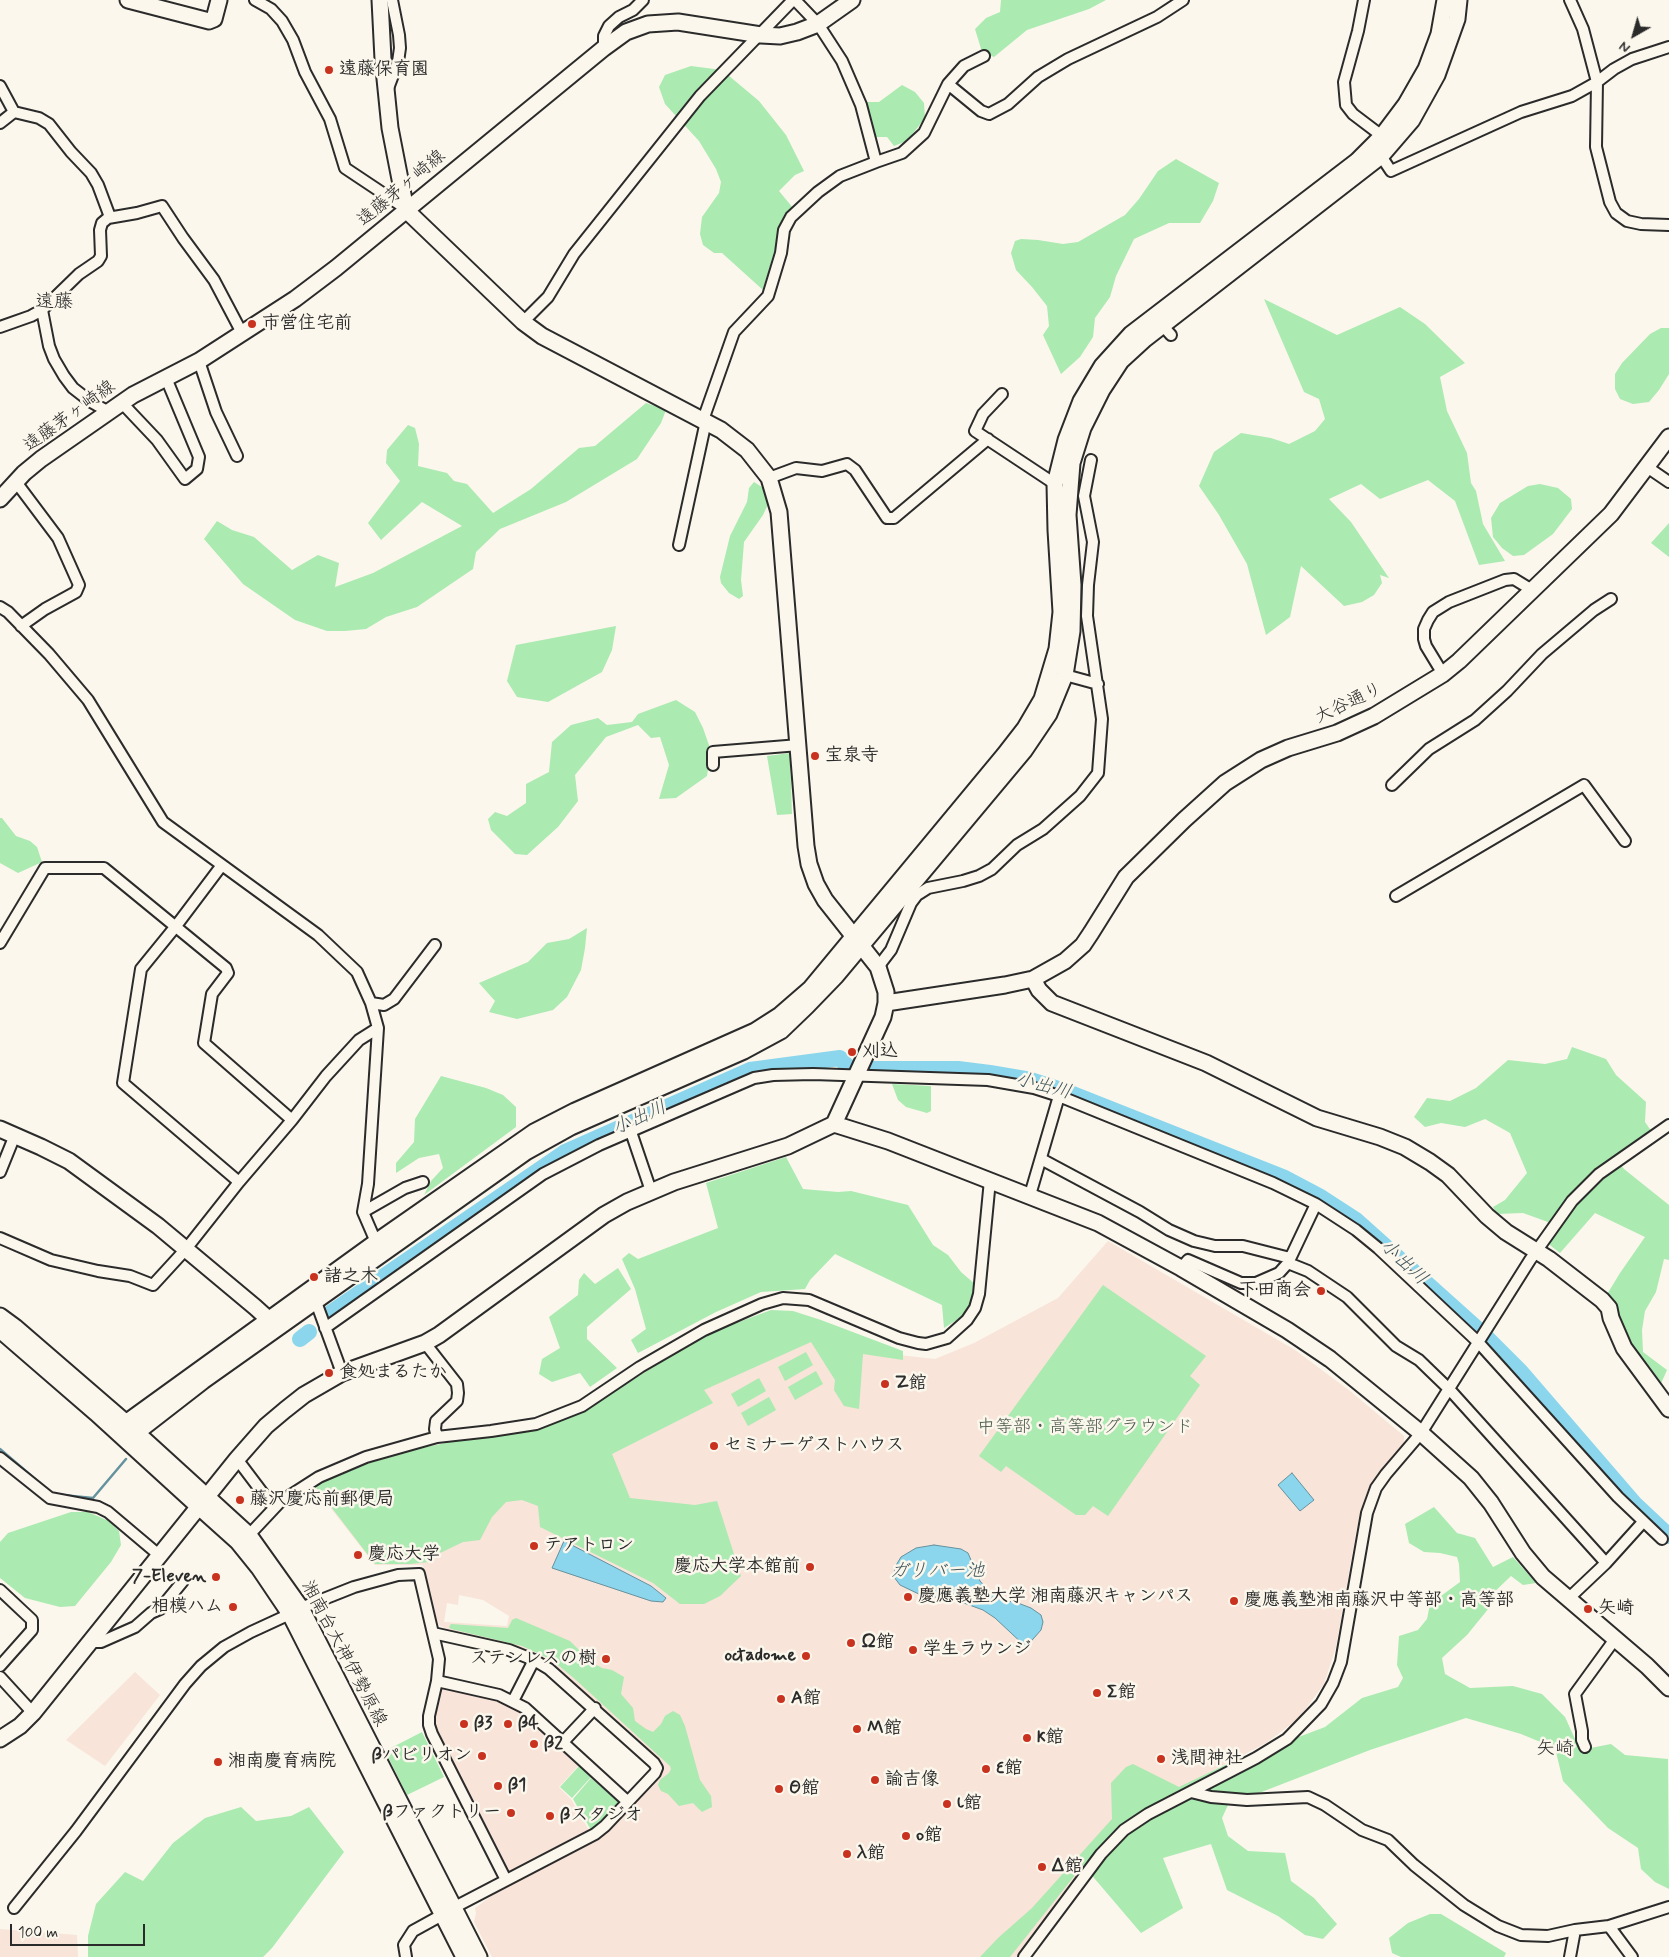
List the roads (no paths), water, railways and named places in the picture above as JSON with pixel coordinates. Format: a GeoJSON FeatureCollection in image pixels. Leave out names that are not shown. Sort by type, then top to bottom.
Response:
{"type":"FeatureCollection","features":[{"type":"Feature","properties":{"kind":"street"},"geometry":{"type":"LineString","coordinates":[[128,0],[210,21],[214,19],[219,0]]}},
{"type":"Feature","properties":{"kind":"street"},"geometry":{"type":"LineString","coordinates":[[0,1738],[20,1726],[33,1713],[237,1459],[266,1426],[285,1410],[304,1395],[342,1373],[425,1343],[439,1335],[604,1215],[651,1191],[788,1146],[834,1124],[880,1026],[886,1003],[886,992],[878,967],[825,900],[816,884],[809,864],[779,512],[769,478],[747,450],[735,440],[704,421],[542,336],[523,322],[405,209],[345,168],[330,119],[305,72],[293,40],[282,21],[271,9],[255,0]]}},
{"type":"Feature","properties":{"kind":"street"},"geometry":{"type":"LineString","coordinates":[[380,0],[390,128],[405,209]]}},
{"type":"Feature","properties":{"kind":"street"},"geometry":{"type":"LineString","coordinates":[[386,93],[398,62],[400,48],[392,0]]}},
{"type":"Feature","properties":{"kind":"street"},"geometry":{"type":"LineString","coordinates":[[604,48],[604,36],[609,26],[619,16],[633,10],[643,0]]}},
{"type":"Feature","properties":{"kind":"street"},"geometry":{"type":"LineString","coordinates":[[523,322],[548,296],[574,254],[700,96],[761,36],[794,0],[818,24],[842,61],[861,105],[876,162]]}},
{"type":"Feature","properties":{"kind":"street","name":"遠藤茅ヶ崎線"},"geometry":{"type":"LineString","coordinates":[[0,499],[42,459],[122,403],[199,361],[295,299],[626,32],[648,24],[678,22],[761,36],[791,34],[818,24],[852,0]]}},
{"type":"Feature","properties":{"kind":"street"},"geometry":{"type":"LineString","coordinates":[[948,84],[981,111],[989,114],[1008,104],[1038,77],[1068,59],[1157,17],[1183,0]]}},
{"type":"Feature","properties":{"kind":"street"},"geometry":{"type":"LineString","coordinates":[[1364,0],[1344,82],[1346,105],[1353,114],[1382,136]]}},
{"type":"Feature","properties":{"kind":"street"},"geometry":{"type":"LineString","coordinates":[[274,1324],[316,1302],[526,1152],[571,1127],[744,1051],[781,1030],[808,1006],[856,941],[1025,728],[1042,699],[1057,649],[1061,612],[1055,484],[1066,440],[1082,401],[1102,366],[1131,334],[1357,161],[1382,136],[1406,104],[1426,69],[1439,34],[1445,0]]}},
{"type":"Feature","properties":{"kind":"street"},"geometry":{"type":"LineString","coordinates":[[126,1431],[203,1381],[376,1242],[534,1132],[575,1110],[755,1032],[780,1015],[810,988],[856,941],[1024,751],[1049,714],[1065,675],[1072,631],[1073,585],[1068,515],[1072,463],[1083,428],[1102,390],[1121,361],[1145,338],[1167,330],[1381,156],[1412,120],[1437,75],[1456,19],[1459,0]]}},
{"type":"Feature","properties":{"kind":"street"},"geometry":{"type":"LineString","coordinates":[[1570,0],[1584,29],[1598,82],[1596,147],[1610,202],[1616,213],[1627,220],[1641,224],[1669,225]]}},
{"type":"Feature","properties":{"kind":"street"},"geometry":{"type":"LineString","coordinates":[[1381,156],[1391,171],[1521,112],[1572,96],[1598,82],[1614,69],[1632,59],[1669,47]]}},
{"type":"Feature","properties":{"kind":"street"},"geometry":{"type":"LineString","coordinates":[[679,545],[704,421],[734,332],[768,296],[781,253],[784,230],[791,217],[818,192],[840,176],[902,153],[924,133],[948,84],[964,66],[984,56]]}},
{"type":"Feature","properties":{"kind":"street"},"geometry":{"type":"LineString","coordinates":[[0,86],[14,112]]}},
{"type":"Feature","properties":{"kind":"street"},"geometry":{"type":"LineString","coordinates":[[0,124],[4,118],[14,112],[39,118],[49,124],[71,152],[91,173],[98,185],[110,217]]}},
{"type":"Feature","properties":{"kind":"street"},"geometry":{"type":"LineString","coordinates":[[0,327],[32,316],[42,310],[79,274],[98,261],[101,256],[102,223],[110,217],[137,213],[162,206],[214,280],[242,333]]}},
{"type":"Feature","properties":{"kind":"street"},"geometry":{"type":"LineString","coordinates":[[42,310],[49,346],[64,376],[73,388],[91,402],[109,412]]}},
{"type":"Feature","properties":{"kind":"street"},"geometry":{"type":"LineString","coordinates":[[199,361],[216,412],[237,456]]}},
{"type":"Feature","properties":{"kind":"street"},"geometry":{"type":"LineString","coordinates":[[122,403],[157,440],[185,479],[198,469],[199,457],[166,378]]}},
{"type":"Feature","properties":{"kind":"street"},"geometry":{"type":"LineString","coordinates":[[1002,394],[983,414],[975,431],[1055,484]]}},
{"type":"Feature","properties":{"kind":"street","name":"大谷通り"},"geometry":{"type":"LineString","coordinates":[[886,1003],[1005,985],[1032,979],[1065,961],[1078,950],[1091,934],[1126,877],[1225,782],[1261,760],[1288,748],[1337,733],[1368,719],[1443,674],[1459,661],[1611,514],[1669,438]]}},
{"type":"Feature","properties":{"kind":"street"},"geometry":{"type":"LineString","coordinates":[[769,478],[796,468],[822,472],[847,464],[855,470],[887,518],[894,518],[988,439]]}},
{"type":"Feature","properties":{"kind":"street"},"geometry":{"type":"LineString","coordinates":[[878,967],[891,950],[911,902],[918,895],[928,888],[963,881],[992,869],[1018,845],[1043,830],[1090,786],[1098,773],[1102,720],[1087,616],[1088,585],[1093,542],[1084,496],[1091,460]]}},
{"type":"Feature","properties":{"kind":"street"},"geometry":{"type":"LineString","coordinates":[[1647,467],[1669,482]]}},
{"type":"Feature","properties":{"kind":"street"},"geometry":{"type":"LineString","coordinates":[[16,482],[58,538],[79,584],[76,592],[45,609],[22,626]]}},
{"type":"Feature","properties":{"kind":"street"},"geometry":{"type":"LineString","coordinates":[[1443,674],[1426,646],[1424,638],[1424,629],[1433,612],[1448,602],[1506,580],[1514,579],[1532,590]]}},
{"type":"Feature","properties":{"kind":"street"},"geometry":{"type":"LineString","coordinates":[[1392,785],[1429,749],[1474,720],[1507,691],[1542,654],[1594,610],[1611,599]]}},
{"type":"Feature","properties":{"kind":"street"},"geometry":{"type":"LineString","coordinates":[[0,607],[8,612],[49,654],[88,700],[163,822],[318,935],[357,972],[371,1003],[378,1028],[368,1184],[364,1212],[376,1242]]}},
{"type":"Feature","properties":{"kind":"street"},"geometry":{"type":"LineString","coordinates":[[1065,675],[1098,684]]}},
{"type":"Feature","properties":{"kind":"street"},"geometry":{"type":"LineString","coordinates":[[713,765],[713,752],[799,745]]}},
{"type":"Feature","properties":{"kind":"street"},"geometry":{"type":"LineString","coordinates":[[1396,896],[1584,785],[1625,841]]}},
{"type":"Feature","properties":{"kind":"street"},"geometry":{"type":"LineString","coordinates":[[222,865],[176,926],[140,969],[124,1083],[239,1182]]}},
{"type":"Feature","properties":{"kind":"street"},"geometry":{"type":"LineString","coordinates":[[0,943],[45,868],[104,868],[226,968],[228,973],[212,994],[204,1043],[292,1120]]}},
{"type":"Feature","properties":{"kind":"street"},"geometry":{"type":"LineString","coordinates":[[371,1003],[384,1005],[394,999],[435,945]]}},
{"type":"Feature","properties":{"kind":"street"},"geometry":{"type":"LineString","coordinates":[[1032,979],[1039,990],[1052,1003],[1206,1063],[1317,1118],[1380,1137],[1430,1162],[1448,1175],[1506,1232],[1549,1259],[1606,1304],[1624,1348],[1669,1409]]}},
{"type":"Feature","properties":{"kind":"street"},"geometry":{"type":"LineString","coordinates":[[0,1238],[51,1260],[98,1272],[130,1276],[153,1285],[186,1249],[326,1076],[359,1040],[378,1028]]}},
{"type":"Feature","properties":{"kind":"street"},"geometry":{"type":"LineString","coordinates":[[325,1328],[544,1174],[568,1160],[754,1078],[773,1075],[859,1070],[988,1080],[1034,1088],[1059,1096],[1273,1183],[1316,1204],[1356,1230],[1482,1337],[1618,1497],[1662,1539]]}},
{"type":"Feature","properties":{"kind":"street"},"geometry":{"type":"LineString","coordinates":[[1030,1195],[1059,1096]]}},
{"type":"Feature","properties":{"kind":"street"},"geometry":{"type":"LineString","coordinates":[[834,1124],[888,1141],[1098,1223],[1181,1268],[1287,1330],[1330,1359],[1422,1433],[1471,1478],[1491,1503],[1523,1553],[1543,1577],[1647,1666],[1669,1688]]}},
{"type":"Feature","properties":{"kind":"street"},"geometry":{"type":"LineString","coordinates":[[1024,1957],[1101,1854],[1124,1830],[1148,1814],[1256,1758],[1287,1739],[1321,1704],[1333,1683],[1341,1662],[1367,1513],[1371,1500],[1386,1474],[1422,1433],[1536,1252],[1582,1189],[1599,1174],[1669,1125]]}},
{"type":"Feature","properties":{"kind":"street"},"geometry":{"type":"LineString","coordinates":[[0,1129],[69,1161],[158,1226],[274,1324]]}},
{"type":"Feature","properties":{"kind":"street"},"geometry":{"type":"LineString","coordinates":[[631,1132],[651,1191]]}},
{"type":"Feature","properties":{"kind":"street"},"geometry":{"type":"LineString","coordinates":[[0,1172],[15,1135]]}},
{"type":"Feature","properties":{"kind":"street"},"geometry":{"type":"LineString","coordinates":[[1041,1158],[1169,1230],[1194,1241],[1215,1246],[1243,1246],[1289,1261],[1308,1271],[1347,1297],[1396,1346],[1419,1360],[1450,1390],[1606,1563]]}},
{"type":"Feature","properties":{"kind":"street"},"geometry":{"type":"LineString","coordinates":[[249,1535],[274,1508],[319,1477],[366,1458],[437,1437],[536,1424],[582,1406],[640,1367],[704,1330],[762,1304],[783,1298],[809,1300],[899,1338],[918,1343],[926,1344],[947,1338],[967,1320],[975,1308],[979,1294],[990,1180]]}},
{"type":"Feature","properties":{"kind":"street"},"geometry":{"type":"LineString","coordinates":[[364,1212],[405,1188],[423,1182]]}},
{"type":"Feature","properties":{"kind":"street"},"geometry":{"type":"LineString","coordinates":[[1181,1268],[1185,1261],[1188,1260],[1241,1283],[1256,1283],[1279,1273],[1289,1261],[1316,1204]]}},
{"type":"Feature","properties":{"kind":"street"},"geometry":{"type":"LineString","coordinates":[[316,1302],[342,1373]]}},
{"type":"Feature","properties":{"kind":"street","name":"湘南台大神伊勢原線"},"geometry":{"type":"LineString","coordinates":[[0,1316],[15,1327],[203,1502],[296,1611]]}},
{"type":"Feature","properties":{"kind":"street","name":"湘南台大神伊勢原線"},"geometry":{"type":"LineString","coordinates":[[0,1330],[126,1431]]}},
{"type":"Feature","properties":{"kind":"street"},"geometry":{"type":"LineString","coordinates":[[425,1343],[457,1384],[457,1401],[436,1421],[437,1437]]}},
{"type":"Feature","properties":{"kind":"street"},"geometry":{"type":"LineString","coordinates":[[0,1458],[50,1498],[98,1508],[108,1512],[159,1555]]}},
{"type":"Feature","properties":{"kind":"street"},"geometry":{"type":"LineString","coordinates":[[237,1459],[274,1508]]}},
{"type":"Feature","properties":{"kind":"street","name":"湘南台大神伊勢原線"},"geometry":{"type":"LineString","coordinates":[[203,1502],[249,1535],[296,1611],[448,1912],[478,1957]]}},
{"type":"Feature","properties":{"kind":"street"},"geometry":{"type":"LineString","coordinates":[[1568,1599],[1606,1563],[1643,1522]]}},
{"type":"Feature","properties":{"kind":"street"},"geometry":{"type":"LineString","coordinates":[[14,1908],[76,1831],[185,1684],[201,1666],[224,1647],[296,1611],[354,1587],[398,1575],[419,1574],[439,1659],[437,1681],[429,1716],[432,1734],[506,1880]]}},
{"type":"Feature","properties":{"kind":"street"},"geometry":{"type":"LineString","coordinates":[[90,1642],[101,1642],[134,1627],[151,1613],[160,1609],[183,1581]]}},
{"type":"Feature","properties":{"kind":"street"},"geometry":{"type":"LineString","coordinates":[[0,1590],[32,1620],[32,1630],[0,1666]]}},
{"type":"Feature","properties":{"kind":"street"},"geometry":{"type":"LineString","coordinates":[[406,1957],[404,1946],[413,1931],[595,1834],[605,1826],[655,1773],[656,1768],[654,1763],[556,1674],[534,1660],[509,1650],[433,1633]]}},
{"type":"Feature","properties":{"kind":"street"},"geometry":{"type":"LineString","coordinates":[[1585,1747],[1582,1740],[1575,1694],[1615,1639]]}},
{"type":"Feature","properties":{"kind":"street"},"geometry":{"type":"LineString","coordinates":[[513,1700],[534,1660]]}},
{"type":"Feature","properties":{"kind":"street"},"geometry":{"type":"LineString","coordinates":[[0,1677],[33,1713]]}},
{"type":"Feature","properties":{"kind":"street"},"geometry":{"type":"LineString","coordinates":[[437,1681],[513,1700],[525,1708],[628,1802]]}},
{"type":"Feature","properties":{"kind":"street"},"geometry":{"type":"LineString","coordinates":[[563,1742],[594,1708]]}},
{"type":"Feature","properties":{"kind":"street"},"geometry":{"type":"LineString","coordinates":[[1191,1792],[1211,1797],[1247,1800],[1308,1797],[1325,1805],[1362,1830],[1388,1840],[1414,1865],[1464,1905],[1498,1926],[1520,1935],[1548,1936],[1574,1930],[1610,1926],[1669,1907]]}},
{"type":"Feature","properties":{"kind":"street","name":"湘南台大神伊勢原線"},"geometry":{"type":"LineString","coordinates":[[448,1912],[464,1957]]}},
{"type":"Feature","properties":{"kind":"street"},"geometry":{"type":"LineString","coordinates":[[1610,1926],[1632,1957]]}},
{"type":"Feature","properties":{"kind":"street"},"geometry":{"type":"LineString","coordinates":[[1570,1957],[1574,1930]]}},
{"type":"Feature","properties":{"kind":"water"},"geometry":{"type":"Polygon","coordinates":[[[1292,1473],[1314,1500],[1300,1511],[1278,1485],[1292,1473]]]}},
{"type":"Feature","properties":{"kind":"water"},"geometry":{"type":"Polygon","coordinates":[[[564,1541],[651,1586],[666,1598],[663,1602],[651,1601],[552,1568],[564,1541]]]}},
{"type":"Feature","properties":{"kind":"water","name":"ガリバー池"},"geometry":{"type":"Polygon","coordinates":[[[934,1545],[961,1549],[968,1553],[980,1581],[988,1590],[1003,1600],[1031,1608],[1041,1615],[1043,1622],[1041,1630],[1026,1647],[995,1618],[983,1610],[953,1599],[923,1596],[900,1585],[894,1577],[895,1567],[901,1557],[916,1548],[934,1545]]]}},
{"type":"Feature","properties":{"kind":"waterway","name":"小出川"},"geometry":{"type":"LineString","coordinates":[[330,1313],[565,1152],[750,1070],[840,1058],[848,1067],[868,1069],[958,1069],[990,1073],[1031,1080],[1065,1091],[1285,1178],[1319,1196],[1356,1220],[1481,1332],[1521,1372],[1634,1503],[1669,1536]]}},
{"type":"Feature","properties":{"kind":"waterway","name":"小出川"},"geometry":{"type":"LineString","coordinates":[[300,1339],[309,1332]]}},
{"type":"Feature","properties":{"kind":"waterway"},"geometry":{"type":"LineString","coordinates":[[0,1449],[41,1484]]}},
{"type":"Feature","properties":{"kind":"waterway"},"geometry":{"type":"LineString","coordinates":[[62,1495],[93,1498],[126,1459]]}},
{"type":"Feature","properties":{"kind":"place","name":"遠藤保育園"},"geometry":{"type":"Point","coordinates":[329,70]}},
{"type":"Feature","properties":{"kind":"place","name":"市営住宅前"},"geometry":{"type":"Point","coordinates":[252,324]}},
{"type":"Feature","properties":{"kind":"place","name":"宝泉寺"},"geometry":{"type":"Point","coordinates":[815,756]}},
{"type":"Feature","properties":{"kind":"place","name":"刈込"},"geometry":{"type":"Point","coordinates":[852,1052]}},
{"type":"Feature","properties":{"kind":"place","name":"諸之木"},"geometry":{"type":"Point","coordinates":[314,1277]}},
{"type":"Feature","properties":{"kind":"place","name":"下田商会"},"geometry":{"type":"Point","coordinates":[1321,1291]}},
{"type":"Feature","properties":{"kind":"place","name":"食処まるたか"},"geometry":{"type":"Point","coordinates":[329,1373]}},
{"type":"Feature","properties":{"kind":"place","name":"Ζ館"},"geometry":{"type":"Point","coordinates":[885,1384]}},
{"type":"Feature","properties":{"kind":"place","name":"セミナーゲストハウス"},"geometry":{"type":"Point","coordinates":[714,1446]}},
{"type":"Feature","properties":{"kind":"place","name":"藤沢慶応前郵便局"},"geometry":{"type":"Point","coordinates":[240,1500]}},
{"type":"Feature","properties":{"kind":"place","name":"テアトロン"},"geometry":{"type":"Point","coordinates":[534,1546]}},
{"type":"Feature","properties":{"kind":"place","name":"慶応大学"},"geometry":{"type":"Point","coordinates":[358,1555]}},
{"type":"Feature","properties":{"kind":"place","name":"慶応大学本館前"},"geometry":{"type":"Point","coordinates":[810,1567]}},
{"type":"Feature","properties":{"kind":"place","name":"7-Eleven"},"geometry":{"type":"Point","coordinates":[216,1577]}},
{"type":"Feature","properties":{"kind":"place","name":"慶應義塾大学 湘南藤沢キャンパス"},"geometry":{"type":"Point","coordinates":[908,1597]}},
{"type":"Feature","properties":{"kind":"place","name":"慶應義塾湘南藤沢中等部・高等部"},"geometry":{"type":"Point","coordinates":[1234,1601]}},
{"type":"Feature","properties":{"kind":"place","name":"相模ハム"},"geometry":{"type":"Point","coordinates":[233,1607]}},
{"type":"Feature","properties":{"kind":"place","name":"矢崎"},"geometry":{"type":"Point","coordinates":[1588,1609]}},
{"type":"Feature","properties":{"kind":"place","name":"Ω館"},"geometry":{"type":"Point","coordinates":[851,1643]}},
{"type":"Feature","properties":{"kind":"place","name":"学生ラウンジ"},"geometry":{"type":"Point","coordinates":[913,1650]}},
{"type":"Feature","properties":{"kind":"place","name":"octadome"},"geometry":{"type":"Point","coordinates":[806,1656]}},
{"type":"Feature","properties":{"kind":"place","name":"ステンレスの樹"},"geometry":{"type":"Point","coordinates":[606,1659]}},
{"type":"Feature","properties":{"kind":"place","name":"Σ館"},"geometry":{"type":"Point","coordinates":[1097,1693]}},
{"type":"Feature","properties":{"kind":"place","name":"A館"},"geometry":{"type":"Point","coordinates":[781,1699]}},
{"type":"Feature","properties":{"kind":"place","name":"β3"},"geometry":{"type":"Point","coordinates":[464,1724]}},
{"type":"Feature","properties":{"kind":"place","name":"β4"},"geometry":{"type":"Point","coordinates":[508,1724]}},
{"type":"Feature","properties":{"kind":"place","name":"Μ館"},"geometry":{"type":"Point","coordinates":[857,1729]}},
{"type":"Feature","properties":{"kind":"place","name":"κ館"},"geometry":{"type":"Point","coordinates":[1027,1738]}},
{"type":"Feature","properties":{"kind":"place","name":"β2"},"geometry":{"type":"Point","coordinates":[534,1744]}},
{"type":"Feature","properties":{"kind":"place","name":"βパビリオン"},"geometry":{"type":"Point","coordinates":[482,1756]}},
{"type":"Feature","properties":{"kind":"place","name":"浅間神社"},"geometry":{"type":"Point","coordinates":[1161,1759]}},
{"type":"Feature","properties":{"kind":"place","name":"湘南慶育病院"},"geometry":{"type":"Point","coordinates":[218,1762]}},
{"type":"Feature","properties":{"kind":"place","name":"ε館"},"geometry":{"type":"Point","coordinates":[986,1769]}},
{"type":"Feature","properties":{"kind":"place","name":"諭吉像"},"geometry":{"type":"Point","coordinates":[875,1780]}},
{"type":"Feature","properties":{"kind":"place","name":"β1"},"geometry":{"type":"Point","coordinates":[498,1786]}},
{"type":"Feature","properties":{"kind":"place","name":"Θ館"},"geometry":{"type":"Point","coordinates":[779,1789]}},
{"type":"Feature","properties":{"kind":"place","name":"ι館"},"geometry":{"type":"Point","coordinates":[947,1804]}},
{"type":"Feature","properties":{"kind":"place","name":"βファクトリー"},"geometry":{"type":"Point","coordinates":[511,1813]}},
{"type":"Feature","properties":{"kind":"place","name":"βスタジオ"},"geometry":{"type":"Point","coordinates":[550,1816]}},
{"type":"Feature","properties":{"kind":"place","name":"ο館"},"geometry":{"type":"Point","coordinates":[906,1836]}},
{"type":"Feature","properties":{"kind":"place","name":"λ館"},"geometry":{"type":"Point","coordinates":[847,1854]}},
{"type":"Feature","properties":{"kind":"place","name":"Δ館"},"geometry":{"type":"Point","coordinates":[1042,1867]}},
{"type":"Feature","properties":{"kind":"district","name":"遠藤"},"geometry":{"type":"Point","coordinates":[54,303]}},
{"type":"Feature","properties":{"kind":"district","name":"矢崎"},"geometry":{"type":"Point","coordinates":[1555,1750]}},
{"type":"Feature","properties":{"kind":"park label","name":"中等部・高等部グラウンド"},"geometry":{"type":"Point","coordinates":[1085,1428]}}]}
